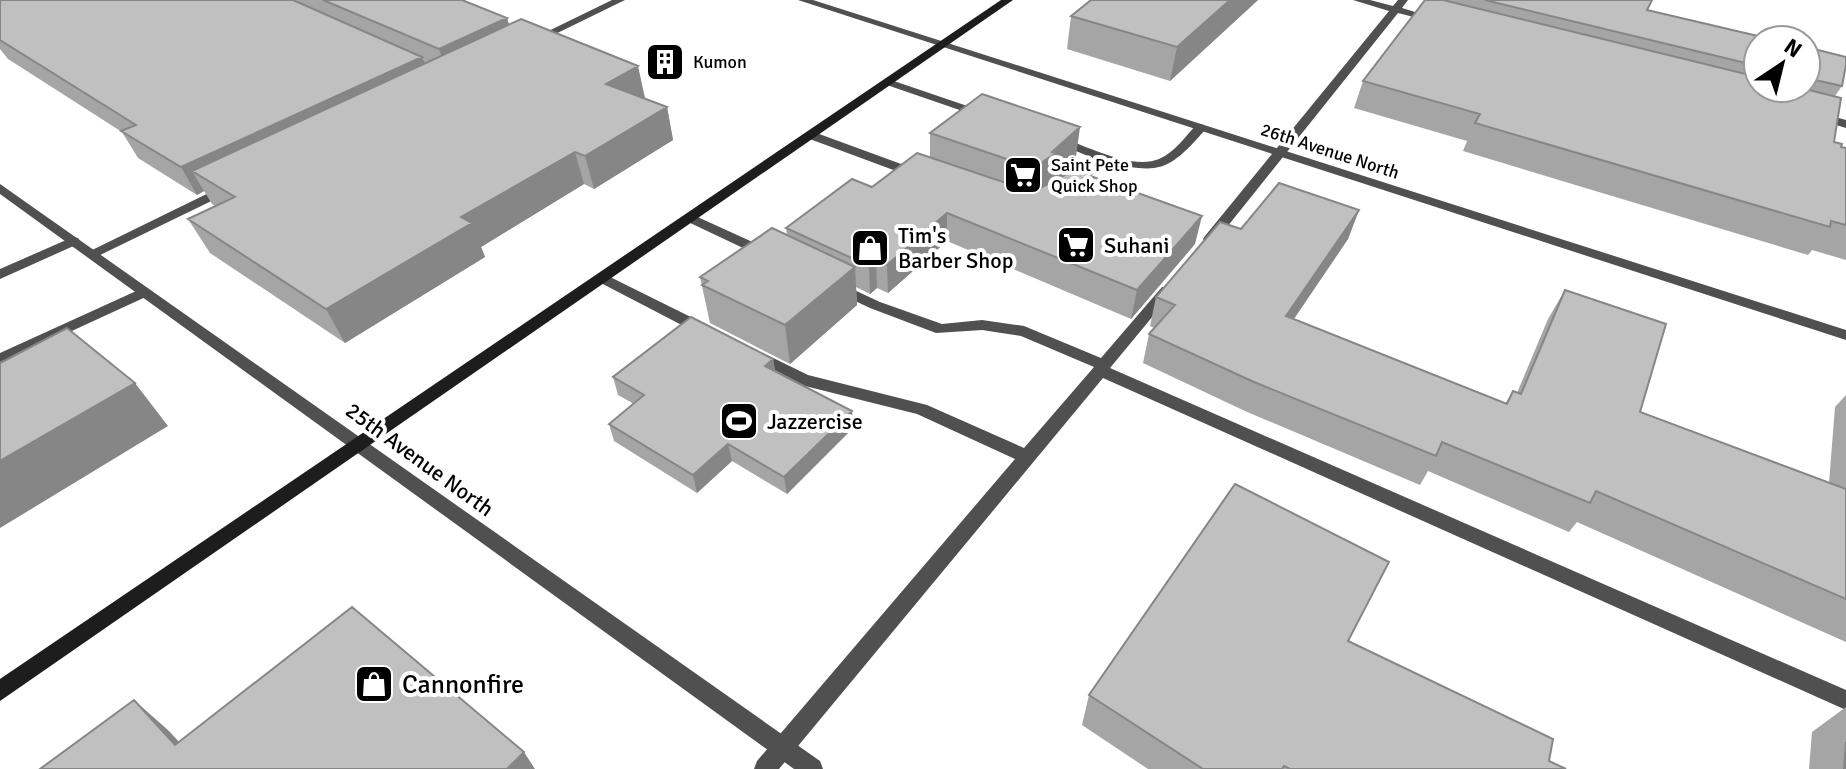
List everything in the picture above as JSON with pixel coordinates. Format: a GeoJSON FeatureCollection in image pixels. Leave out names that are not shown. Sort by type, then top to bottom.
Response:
{"type":"FeatureCollection","features":[{"type":"Feature","properties":{"kind":"main road"},"geometry":{"type":"LineString","coordinates":[[0,691],[1008,0]]}},
{"type":"Feature","properties":{"kind":"street"},"geometry":{"type":"LineString","coordinates":[[520,48],[620,0]]}},
{"type":"Feature","properties":{"kind":"street","name":"26th Avenue North"},"geometry":{"type":"LineString","coordinates":[[803,0],[1846,335]]}},
{"type":"Feature","properties":{"kind":"street"},"geometry":{"type":"LineString","coordinates":[[1358,0],[1399,5],[1440,21]]}},
{"type":"Feature","properties":{"kind":"street"},"geometry":{"type":"LineString","coordinates":[[1203,248],[1282,154],[1399,5]]}},
{"type":"Feature","properties":{"kind":"street"},"geometry":{"type":"LineString","coordinates":[[888,82],[1002,121]]}},
{"type":"Feature","properties":{"kind":"street"},"geometry":{"type":"LineString","coordinates":[[1801,112],[1846,124]]}},
{"type":"Feature","properties":{"kind":"street"},"geometry":{"type":"LineString","coordinates":[[1044,136],[1103,158],[1149,168],[1176,156],[1200,128]]}},
{"type":"Feature","properties":{"kind":"street"},"geometry":{"type":"LineString","coordinates":[[811,135],[939,182]]}},
{"type":"Feature","properties":{"kind":"street"},"geometry":{"type":"LineString","coordinates":[[1063,192],[1103,158]]}},
{"type":"Feature","properties":{"kind":"street"},"geometry":{"type":"LineString","coordinates":[[91,254],[234,185]]}},
{"type":"Feature","properties":{"kind":"street","name":"25th Avenue North"},"geometry":{"type":"LineString","coordinates":[[0,188],[812,769]]}},
{"type":"Feature","properties":{"kind":"street"},"geometry":{"type":"LineString","coordinates":[[691,218],[776,258]]}},
{"type":"Feature","properties":{"kind":"street"},"geometry":{"type":"LineString","coordinates":[[0,275],[73,241]]}},
{"type":"Feature","properties":{"kind":"street"},"geometry":{"type":"LineString","coordinates":[[765,769],[1183,271]]}},
{"type":"Feature","properties":{"kind":"street"},"geometry":{"type":"LineString","coordinates":[[602,278],[803,380],[921,409],[1027,457]]}},
{"type":"Feature","properties":{"kind":"street"},"geometry":{"type":"LineString","coordinates":[[819,278],[875,305],[941,329],[982,325],[1024,331],[1846,700]]}},
{"type":"Feature","properties":{"kind":"street"},"geometry":{"type":"LineString","coordinates":[[0,359],[145,292]]}},
{"type":"Feature","properties":{"kind":"building"},"geometry":{"type":"Polygon","coordinates":[[[0,0],[293,0],[422,57],[181,167],[121,131],[136,125],[0,40],[0,0]]]}},
{"type":"Feature","properties":{"kind":"building"},"geometry":{"type":"Polygon","coordinates":[[[323,0],[462,0],[507,18],[439,49],[323,0]]]}},
{"type":"Feature","properties":{"kind":"building"},"geometry":{"type":"Polygon","coordinates":[[[1091,0],[1230,0],[1177,47],[1071,16],[1091,0]]]}},
{"type":"Feature","properties":{"kind":"building"},"geometry":{"type":"Polygon","coordinates":[[[1425,0],[1443,0],[1742,73],[1742,104],[1822,104],[1822,93],[1841,98],[1834,142],[1846,148],[1846,225],[1831,221],[1830,227],[1475,123],[1480,114],[1363,81],[1425,0]]]}},
{"type":"Feature","properties":{"kind":"building"},"geometry":{"type":"Polygon","coordinates":[[[1485,0],[1652,0],[1647,10],[1742,32],[1742,62],[1485,0]]]}},
{"type":"Feature","properties":{"kind":"building"},"geometry":{"type":"Polygon","coordinates":[[[521,19],[638,66],[606,84],[667,107],[585,156],[575,152],[461,217],[472,223],[326,309],[188,219],[235,197],[192,171],[521,19]]]}},
{"type":"Feature","properties":{"kind":"building"},"geometry":{"type":"Polygon","coordinates":[[[1822,51],[1846,57],[1842,86],[1822,82],[1822,51]]]}},
{"type":"Feature","properties":{"kind":"building"},"geometry":{"type":"Polygon","coordinates":[[[982,94],[1080,127],[1052,152],[1056,153],[1033,168],[930,133],[982,94]]]}},
{"type":"Feature","properties":{"kind":"building"},"geometry":{"type":"Polygon","coordinates":[[[917,153],[1033,192],[1074,170],[1202,216],[1137,290],[947,213],[887,265],[876,260],[869,266],[786,228],[852,179],[872,187],[917,153]]]}},
{"type":"Feature","properties":{"kind":"building"},"geometry":{"type":"Polygon","coordinates":[[[1279,183],[1359,210],[1286,316],[1507,404],[1513,391],[1521,394],[1565,290],[1666,324],[1640,412],[1846,489],[1846,599],[1596,491],[1590,503],[1442,442],[1436,456],[1254,382],[1149,334],[1175,305],[1156,297],[1220,222],[1241,229],[1279,183]]]}},
{"type":"Feature","properties":{"kind":"building"},"geometry":{"type":"Polygon","coordinates":[[[772,228],[855,267],[785,325],[702,285],[708,281],[700,277],[772,228]]]}},
{"type":"Feature","properties":{"kind":"building","name":"Jazzercise"},"geometry":{"type":"Polygon","coordinates":[[[691,317],[773,359],[765,366],[852,411],[784,477],[728,444],[693,475],[609,424],[644,395],[613,377],[691,317]]]}},
{"type":"Feature","properties":{"kind":"building"},"geometry":{"type":"Polygon","coordinates":[[[67,328],[135,383],[0,461],[0,363],[67,328]]]}},
{"type":"Feature","properties":{"kind":"building"},"geometry":{"type":"Polygon","coordinates":[[[1235,484],[1389,562],[1348,641],[1553,739],[1549,761],[1566,769],[1290,769],[1284,766],[1282,769],[1203,769],[1089,695],[1235,484]]]}},
{"type":"Feature","properties":{"kind":"building"},"geometry":{"type":"Polygon","coordinates":[[[352,607],[524,752],[507,769],[40,769],[134,700],[175,745],[352,607]]]}},
{"type":"Feature","properties":{"kind":"place","name":"Kumon"},"geometry":{"type":"Point","coordinates":[665,62]}},
{"type":"Feature","properties":{"kind":"place","name":"Saint Pete Quick Shop"},"geometry":{"type":"Point","coordinates":[1023,175]}},
{"type":"Feature","properties":{"kind":"place","name":"Suhani"},"geometry":{"type":"Point","coordinates":[1076,245]}},
{"type":"Feature","properties":{"kind":"place","name":"Tim's Barber Shop"},"geometry":{"type":"Point","coordinates":[870,248]}},
{"type":"Feature","properties":{"kind":"place","name":"Jazzercise"},"geometry":{"type":"Point","coordinates":[739,421]}},
{"type":"Feature","properties":{"kind":"place","name":"Cannonfire"},"geometry":{"type":"Point","coordinates":[374,684]}}]}
